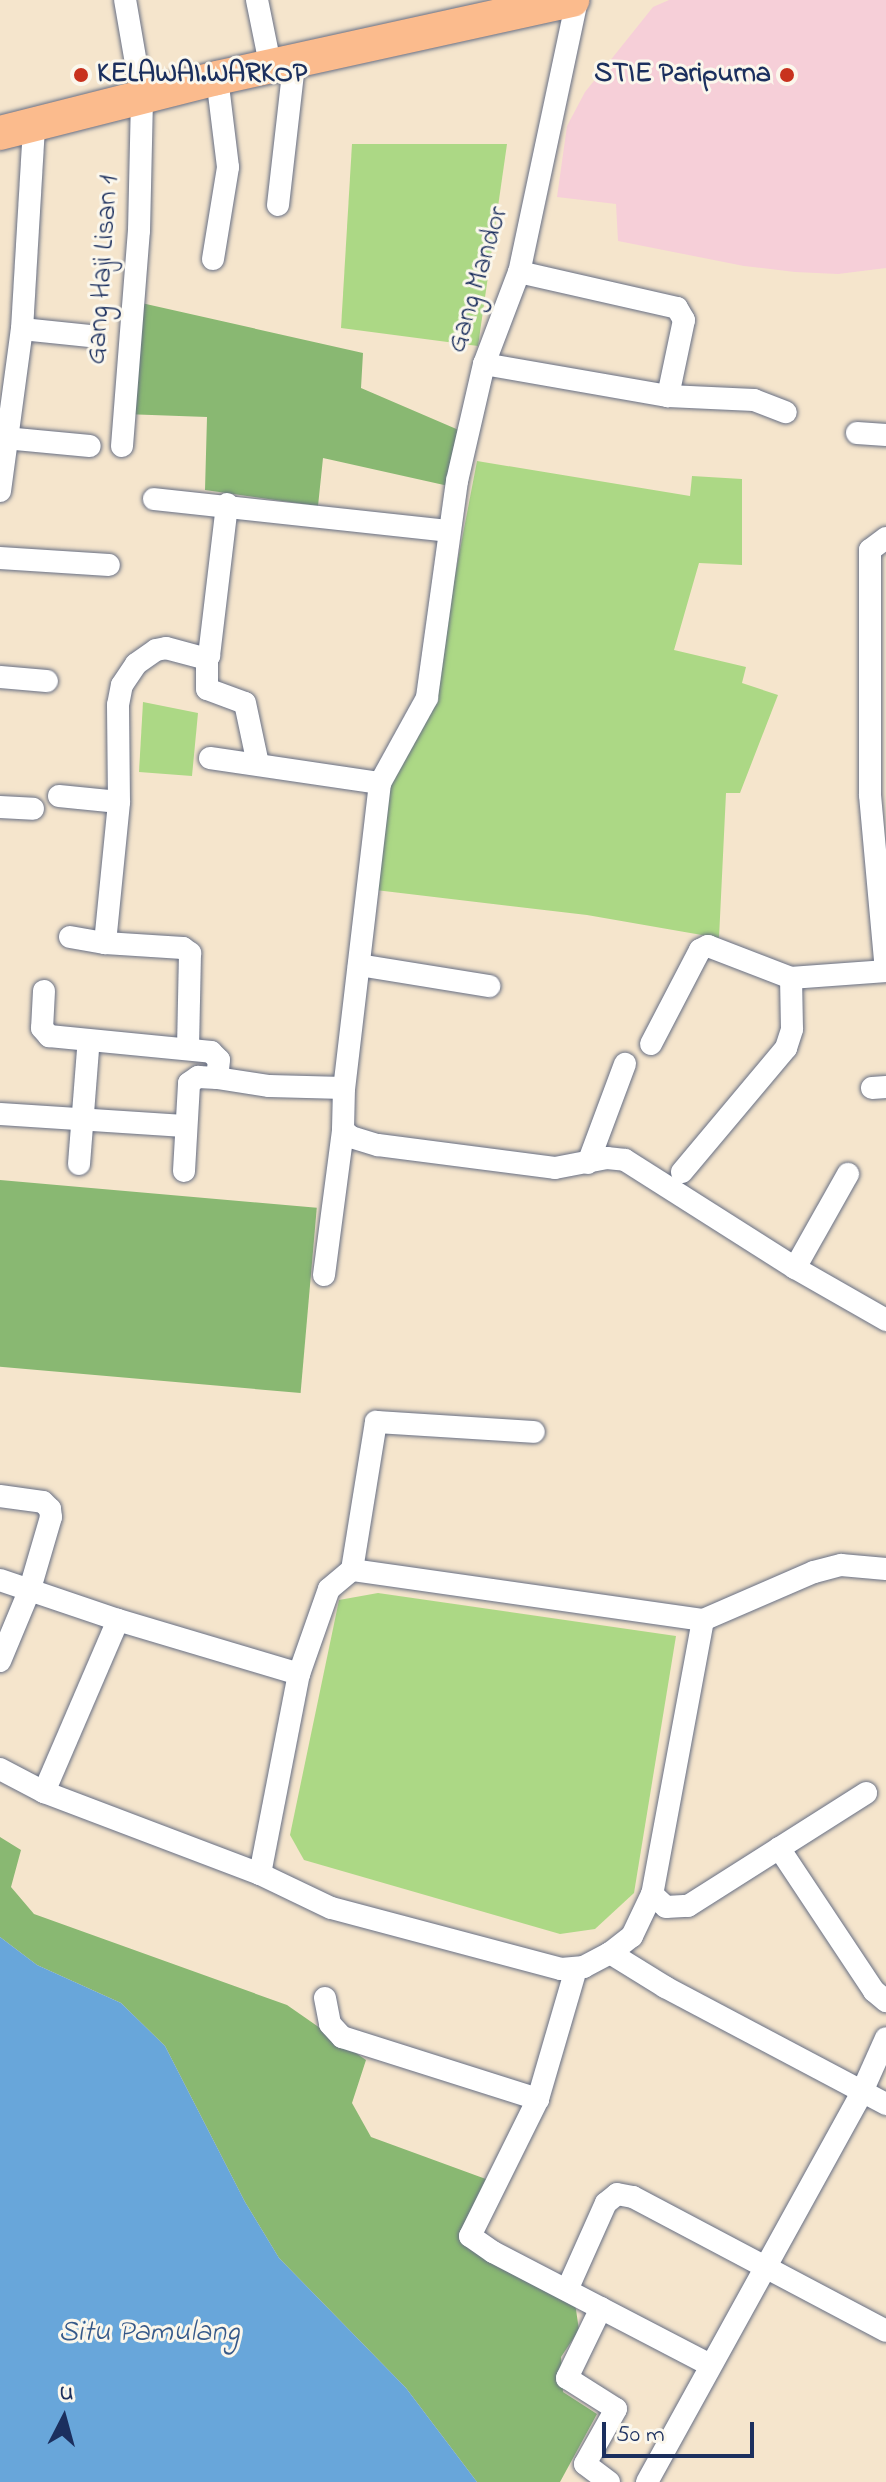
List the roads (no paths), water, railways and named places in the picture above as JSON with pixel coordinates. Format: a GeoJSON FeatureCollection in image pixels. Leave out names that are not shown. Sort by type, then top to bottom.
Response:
{"type":"FeatureCollection","features":[{"type":"Feature","properties":{"kind":"main road"},"geometry":{"type":"LineString","coordinates":[[0,133],[217,78],[283,66],[517,6],[575,0]]}},
{"type":"Feature","properties":{"kind":"street","name":"Gang Haji Lisan 1"},"geometry":{"type":"LineString","coordinates":[[122,446],[139,231],[142,98],[125,0]]}},
{"type":"Feature","properties":{"kind":"street"},"geometry":{"type":"LineString","coordinates":[[257,0],[283,66],[278,205]]}},
{"type":"Feature","properties":{"kind":"street","name":"Gang Mandor"},"geometry":{"type":"LineString","coordinates":[[380,783],[427,698],[448,531],[484,364],[519,272],[575,0]]}},
{"type":"Feature","properties":{"kind":"street"},"geometry":{"type":"LineString","coordinates":[[213,259],[228,167],[217,78]]}},
{"type":"Feature","properties":{"kind":"street"},"geometry":{"type":"LineString","coordinates":[[0,491],[22,329],[31,220],[34,125]]}},
{"type":"Feature","properties":{"kind":"street"},"geometry":{"type":"LineString","coordinates":[[519,272],[677,308],[684,320],[668,396]]}},
{"type":"Feature","properties":{"kind":"street"},"geometry":{"type":"LineString","coordinates":[[22,329],[90,336]]}},
{"type":"Feature","properties":{"kind":"street"},"geometry":{"type":"LineString","coordinates":[[484,364],[668,396],[754,400],[786,412]]}},
{"type":"Feature","properties":{"kind":"street"},"geometry":{"type":"LineString","coordinates":[[857,433],[886,435]]}},
{"type":"Feature","properties":{"kind":"street"},"geometry":{"type":"LineString","coordinates":[[5,438],[90,446]]}},
{"type":"Feature","properties":{"kind":"street"},"geometry":{"type":"LineString","coordinates":[[154,499],[227,504],[448,531]]}},
{"type":"Feature","properties":{"kind":"street"},"geometry":{"type":"LineString","coordinates":[[227,504],[207,659],[207,689],[245,703],[258,764]]}},
{"type":"Feature","properties":{"kind":"street"},"geometry":{"type":"LineString","coordinates":[[651,1044],[700,950],[708,946],[791,978],[886,971],[870,550],[886,538]]}},
{"type":"Feature","properties":{"kind":"street"},"geometry":{"type":"LineString","coordinates":[[0,558],[109,565]]}},
{"type":"Feature","properties":{"kind":"street"},"geometry":{"type":"LineString","coordinates":[[105,943],[119,802],[118,705],[126,676],[156,650],[166,648],[207,659]]}},
{"type":"Feature","properties":{"kind":"street"},"geometry":{"type":"LineString","coordinates":[[0,677],[47,681]]}},
{"type":"Feature","properties":{"kind":"street"},"geometry":{"type":"LineString","coordinates":[[210,758],[380,783],[344,1088],[343,1130],[324,1275]]}},
{"type":"Feature","properties":{"kind":"street"},"geometry":{"type":"LineString","coordinates":[[59,796],[119,802]]}},
{"type":"Feature","properties":{"kind":"street"},"geometry":{"type":"LineString","coordinates":[[0,807],[33,809]]}},
{"type":"Feature","properties":{"kind":"street"},"geometry":{"type":"LineString","coordinates":[[70,937],[105,943],[183,948],[190,953],[188,1049]]}},
{"type":"Feature","properties":{"kind":"street"},"geometry":{"type":"LineString","coordinates":[[359,965],[489,986]]}},
{"type":"Feature","properties":{"kind":"street"},"geometry":{"type":"LineString","coordinates":[[682,1172],[786,1048],[792,1029],[791,978]]}},
{"type":"Feature","properties":{"kind":"street"},"geometry":{"type":"LineString","coordinates":[[44,991],[42,1028],[49,1036],[188,1049],[216,1056],[217,1078]]}},
{"type":"Feature","properties":{"kind":"street"},"geometry":{"type":"LineString","coordinates":[[79,1164],[88,1049]]}},
{"type":"Feature","properties":{"kind":"street"},"geometry":{"type":"LineString","coordinates":[[588,1163],[625,1064]]}},
{"type":"Feature","properties":{"kind":"street"},"geometry":{"type":"LineString","coordinates":[[184,1171],[189,1083],[198,1077],[269,1086],[344,1088]]}},
{"type":"Feature","properties":{"kind":"street"},"geometry":{"type":"LineString","coordinates":[[0,1114],[185,1126]]}},
{"type":"Feature","properties":{"kind":"street"},"geometry":{"type":"LineString","coordinates":[[343,1130],[351,1137],[378,1145],[555,1168],[607,1158],[625,1160],[795,1268],[886,1320]]}},
{"type":"Feature","properties":{"kind":"street"},"geometry":{"type":"LineString","coordinates":[[795,1268],[848,1174]]}},
{"type":"Feature","properties":{"kind":"street"},"geometry":{"type":"LineString","coordinates":[[260,1874],[299,1674],[329,1589],[352,1570],[376,1422],[534,1432]]}},
{"type":"Feature","properties":{"kind":"street"},"geometry":{"type":"LineString","coordinates":[[0,1496],[43,1502],[50,1509],[30,1589],[0,1661]]}},
{"type":"Feature","properties":{"kind":"street"},"geometry":{"type":"LineString","coordinates":[[352,1570],[703,1620],[814,1572],[841,1565],[883,1562]]}},
{"type":"Feature","properties":{"kind":"street"},"geometry":{"type":"LineString","coordinates":[[0,1580],[118,1620],[299,1674]]}},
{"type":"Feature","properties":{"kind":"street"},"geometry":{"type":"LineString","coordinates":[[44,1792],[118,1620]]}},
{"type":"Feature","properties":{"kind":"street"},"geometry":{"type":"LineString","coordinates":[[0,1769],[44,1792],[260,1874],[283,1888],[331,1908],[561,1969],[576,1969],[610,1953],[632,1936],[652,1894],[703,1620]]}},
{"type":"Feature","properties":{"kind":"street"},"geometry":{"type":"LineString","coordinates":[[652,1894],[666,1907],[688,1906],[866,1793]]}},
{"type":"Feature","properties":{"kind":"street"},"geometry":{"type":"LineString","coordinates":[[779,1848],[874,1991],[886,2001]]}},
{"type":"Feature","properties":{"kind":"street"},"geometry":{"type":"LineString","coordinates":[[610,1953],[861,2094],[886,2104]]}},
{"type":"Feature","properties":{"kind":"street"},"geometry":{"type":"LineString","coordinates":[[576,1969],[538,2099],[470,2236],[493,2252],[710,2365]]}},
{"type":"Feature","properties":{"kind":"street"},"geometry":{"type":"LineString","coordinates":[[325,1998],[330,2024],[342,2037],[538,2099]]}},
{"type":"Feature","properties":{"kind":"street"},"geometry":{"type":"LineString","coordinates":[[647,2482],[861,2094],[886,2038]]}},
{"type":"Feature","properties":{"kind":"street"},"geometry":{"type":"LineString","coordinates":[[567,2290],[606,2203],[617,2194],[633,2197],[886,2331]]}},
{"type":"Feature","properties":{"kind":"street"},"geometry":{"type":"LineString","coordinates":[[601,2308],[567,2378],[616,2409],[585,2464],[609,2482]]}},
{"type":"Feature","properties":{"kind":"water","name":"Situ Pamulang"},"geometry":{"type":"Polygon","coordinates":[[[0,1937],[37,1965],[121,2003],[165,2046],[245,2202],[279,2258],[406,2388],[477,2482],[0,2482],[0,1937]]]}},
{"type":"Feature","properties":{"kind":"place","name":"KELAWAI.WARKOP"},"geometry":{"type":"Point","coordinates":[81,75]}},
{"type":"Feature","properties":{"kind":"place","name":"STIE Paripurna"},"geometry":{"type":"Point","coordinates":[787,75]}}]}
